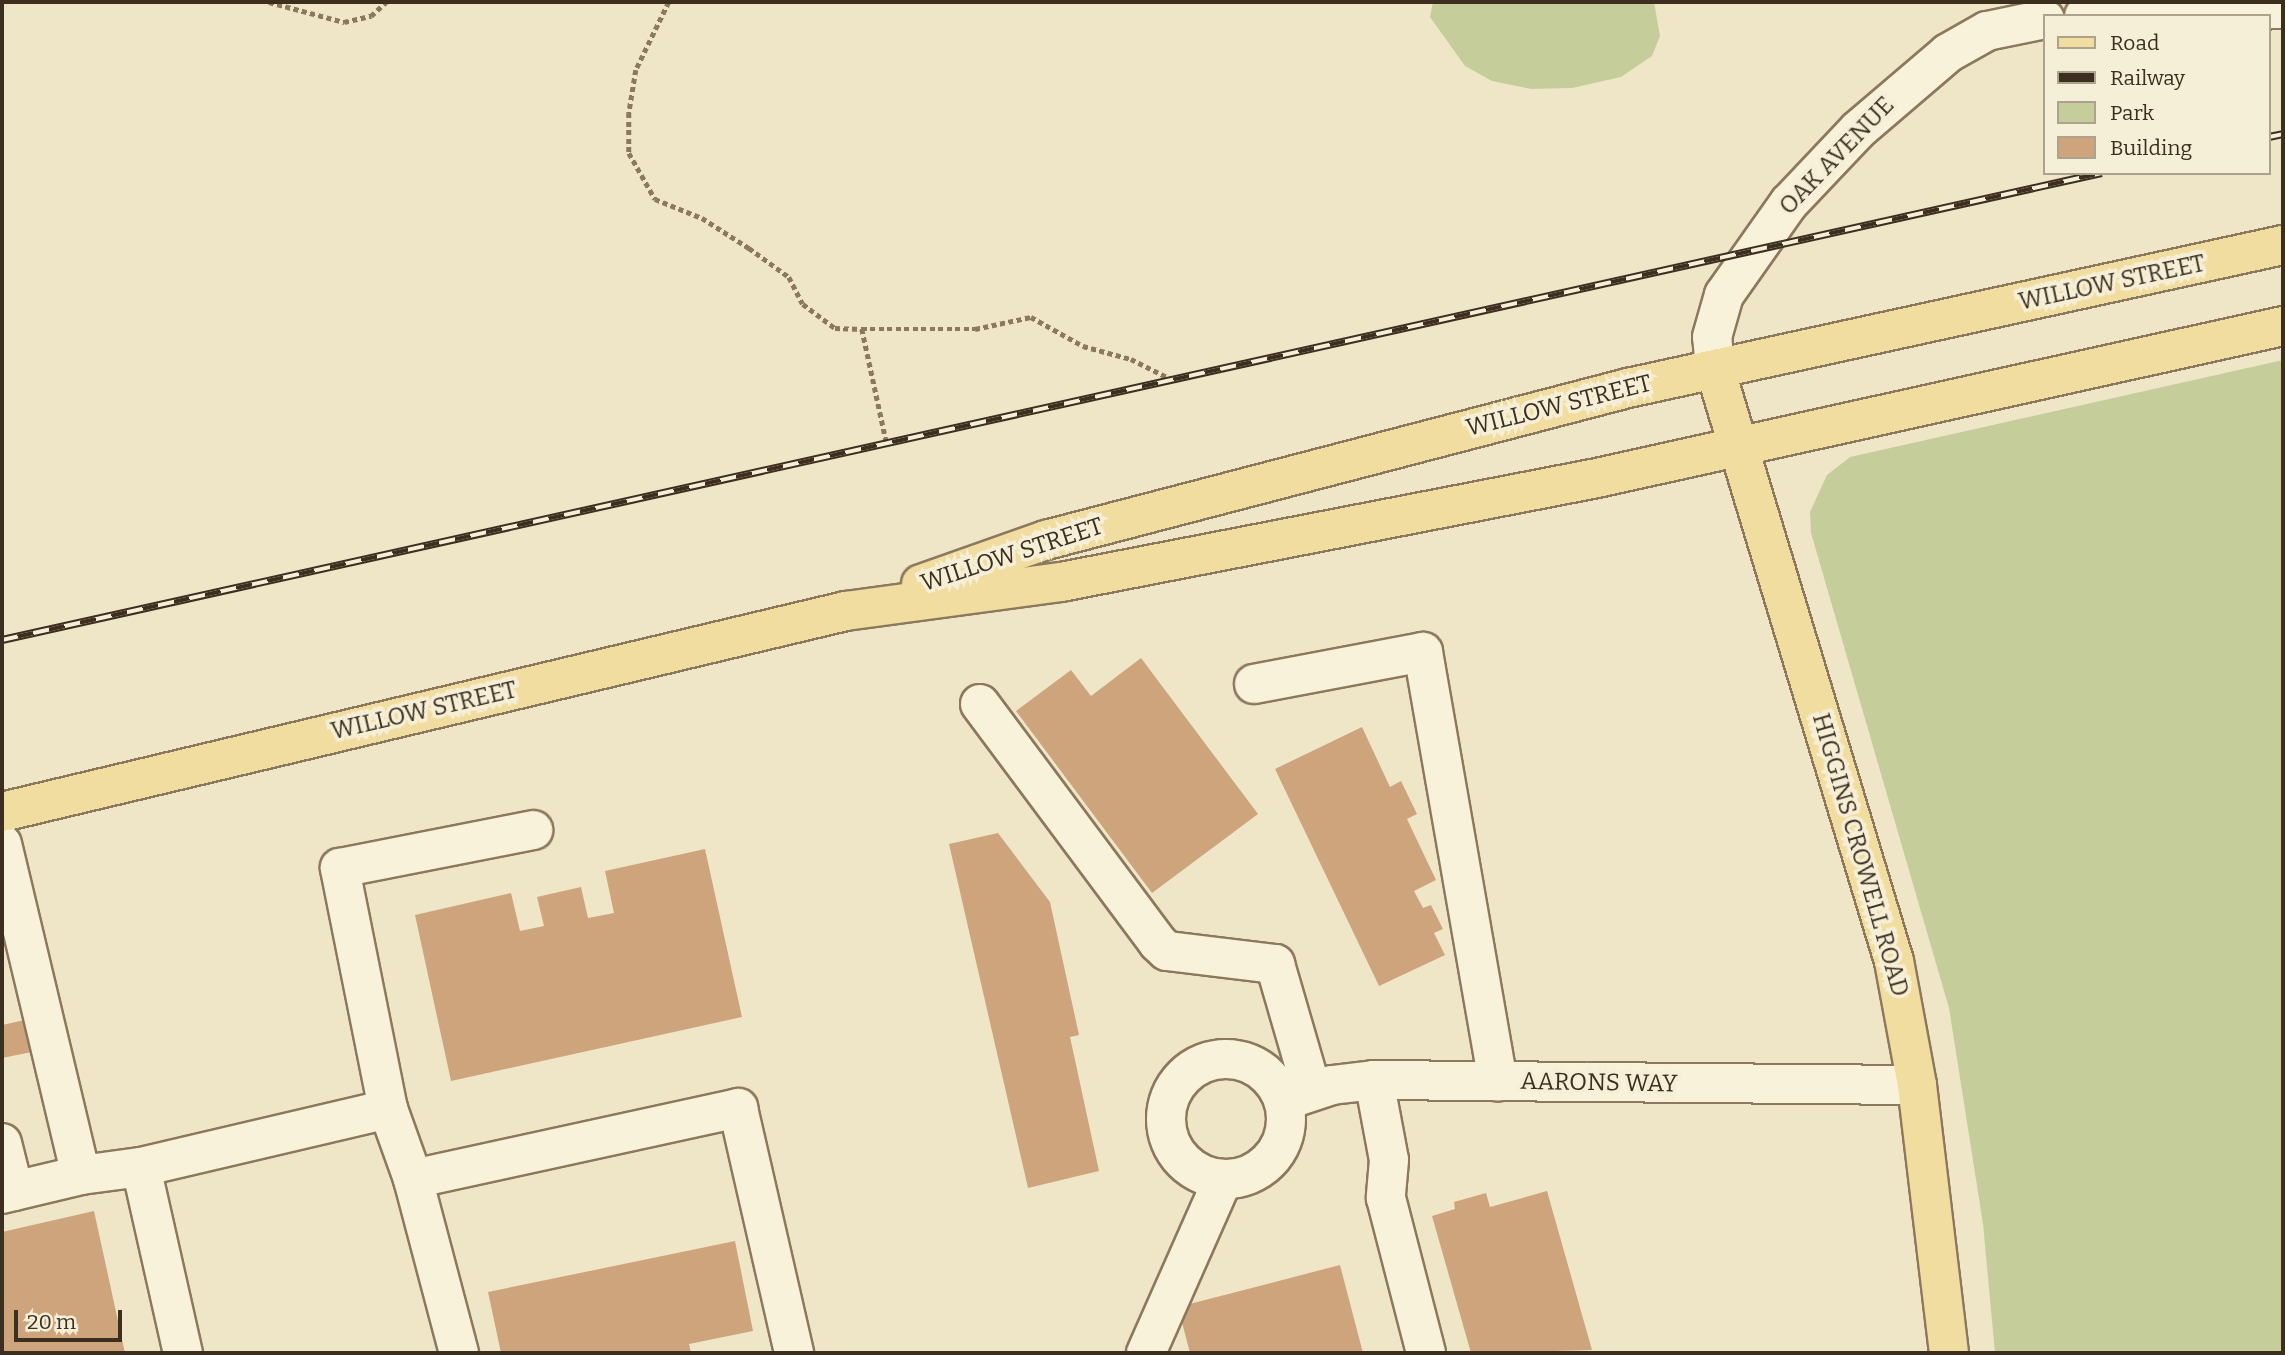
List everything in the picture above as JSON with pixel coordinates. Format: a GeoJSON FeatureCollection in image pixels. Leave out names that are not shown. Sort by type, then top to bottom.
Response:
{"type":"FeatureCollection","features":[{"type":"Feature","properties":{"kind":"main road","name":"WILLOW STREET"},"geometry":{"type":"LineString","coordinates":[[846,611],[1046,540],[1715,369],[2283,245]]}},
{"type":"Feature","properties":{"kind":"main road","name":"WILLOW STREET"},"geometry":{"type":"LineString","coordinates":[[2,812],[846,611],[1061,582],[1597,478],[2283,326]]}},
{"type":"Feature","properties":{"kind":"main road","name":"HIGGINS CROWELL ROAD"},"geometry":{"type":"LineString","coordinates":[[1715,369],[1894,961],[1917,1085],[1950,1353]]}},
{"type":"Feature","properties":{"kind":"street"},"geometry":{"type":"LineString","coordinates":[[2141,14],[2283,9]]}},
{"type":"Feature","properties":{"kind":"street","name":"OAK AVENUE"},"geometry":{"type":"LineString","coordinates":[[1715,369],[1712,337],[1724,295],[1789,203],[1858,130],[1948,53],[1987,31],[2044,19]]}},
{"type":"Feature","properties":{"kind":"street"},"geometry":{"type":"LineString","coordinates":[[1254,684],[1423,652],[1497,1082]]}},
{"type":"Feature","properties":{"kind":"street"},"geometry":{"type":"LineString","coordinates":[[980,704],[1158,943],[1167,951],[1275,964],[1298,1096],[1283,1141],[1273,1159],[1257,1172],[1223,1179],[1198,1173],[1171,1143],[1166,1123],[1175,1087],[1205,1063],[1234,1060],[1261,1070],[1298,1096]]}},
{"type":"Feature","properties":{"kind":"street"},"geometry":{"type":"LineString","coordinates":[[460,1353],[412,1180],[388,1109],[340,868],[533,830]]}},
{"type":"Feature","properties":{"kind":"street"},"geometry":{"type":"LineString","coordinates":[[2,844],[80,1175]]}},
{"type":"Feature","properties":{"kind":"street"},"geometry":{"type":"LineString","coordinates":[[1374,1080],[1389,1160],[1386,1198],[1426,1353]]}},
{"type":"Feature","properties":{"kind":"street","name":"AARONS WAY"},"geometry":{"type":"LineString","coordinates":[[1298,1096],[1374,1080],[1917,1085]]}},
{"type":"Feature","properties":{"kind":"street"},"geometry":{"type":"LineString","coordinates":[[412,1180],[738,1108],[794,1353]]}},
{"type":"Feature","properties":{"kind":"street"},"geometry":{"type":"LineString","coordinates":[[2,1143],[8,1193],[80,1175],[141,1167],[388,1109]]}},
{"type":"Feature","properties":{"kind":"street"},"geometry":{"type":"LineString","coordinates":[[141,1167],[183,1353]]}},
{"type":"Feature","properties":{"kind":"street"},"geometry":{"type":"LineString","coordinates":[[1146,1353],[1223,1179]]}},
{"type":"Feature","properties":{"kind":"path"},"geometry":{"type":"LineString","coordinates":[[269,2],[344,22],[371,16],[386,2]]}},
{"type":"Feature","properties":{"kind":"path"},"geometry":{"type":"LineString","coordinates":[[669,2],[636,70],[628,113],[629,153],[655,199],[702,218],[749,248],[789,277],[803,304],[835,328],[975,329],[1031,317],[1083,346],[1131,359],[1175,381]]}},
{"type":"Feature","properties":{"kind":"path"},"geometry":{"type":"LineString","coordinates":[[862,329],[887,445]]}},
{"type":"Feature","properties":{"kind":"green space"},"geometry":{"type":"Polygon","coordinates":[[[1433,2],[1654,2],[1660,36],[1652,56],[1621,77],[1572,88],[1531,89],[1492,81],[1465,66],[1430,17],[1433,2]]]}},
{"type":"Feature","properties":{"kind":"green space"},"geometry":{"type":"Polygon","coordinates":[[[2283,360],[2283,1353],[1995,1353],[1983,1224],[1949,1008],[1811,533],[1810,512],[1827,475],[1850,457],[2283,360]]]}},
{"type":"Feature","properties":{"kind":"building"},"geometry":{"type":"Polygon","coordinates":[[[1141,658],[1258,814],[1152,893],[1016,711],[1071,670],[1091,696],[1141,658]]]}},
{"type":"Feature","properties":{"kind":"building"},"geometry":{"type":"Polygon","coordinates":[[[1362,727],[1390,787],[1401,781],[1417,814],[1407,819],[1436,880],[1414,891],[1423,908],[1431,905],[1443,929],[1434,933],[1445,955],[1379,986],[1275,769],[1362,727]]]}},
{"type":"Feature","properties":{"kind":"building"},"geometry":{"type":"Polygon","coordinates":[[[998,833],[1050,902],[1079,1035],[1070,1037],[1099,1171],[1028,1188],[949,844],[998,833]]]}},
{"type":"Feature","properties":{"kind":"building"},"geometry":{"type":"Polygon","coordinates":[[[705,849],[742,1017],[451,1081],[415,915],[511,893],[520,931],[544,926],[537,897],[581,887],[588,918],[614,913],[605,871],[705,849]]]}},
{"type":"Feature","properties":{"kind":"building"},"geometry":{"type":"Polygon","coordinates":[[[25,1020],[32,1052],[2,1058],[2,1025],[25,1020]]]}},
{"type":"Feature","properties":{"kind":"building"},"geometry":{"type":"Polygon","coordinates":[[[1547,1191],[1592,1350],[1471,1353],[1432,1216],[1455,1209],[1454,1202],[1486,1193],[1490,1207],[1547,1191]]]}},
{"type":"Feature","properties":{"kind":"building"},"geometry":{"type":"Polygon","coordinates":[[[94,1211],[125,1353],[2,1353],[2,1232],[94,1211]]]}},
{"type":"Feature","properties":{"kind":"building"},"geometry":{"type":"Polygon","coordinates":[[[735,1241],[753,1331],[689,1344],[691,1353],[501,1353],[488,1292],[735,1241]]]}},
{"type":"Feature","properties":{"kind":"building"},"geometry":{"type":"Polygon","coordinates":[[[1340,1265],[1363,1353],[1190,1353],[1178,1307],[1340,1265]]]}},
{"type":"Feature","properties":{"kind":"railway"},"geometry":{"type":"LineString","coordinates":[[2271,137],[2283,134]]}},
{"type":"Feature","properties":{"kind":"railway"},"geometry":{"type":"LineString","coordinates":[[2,640],[2093,175]]}}]}
